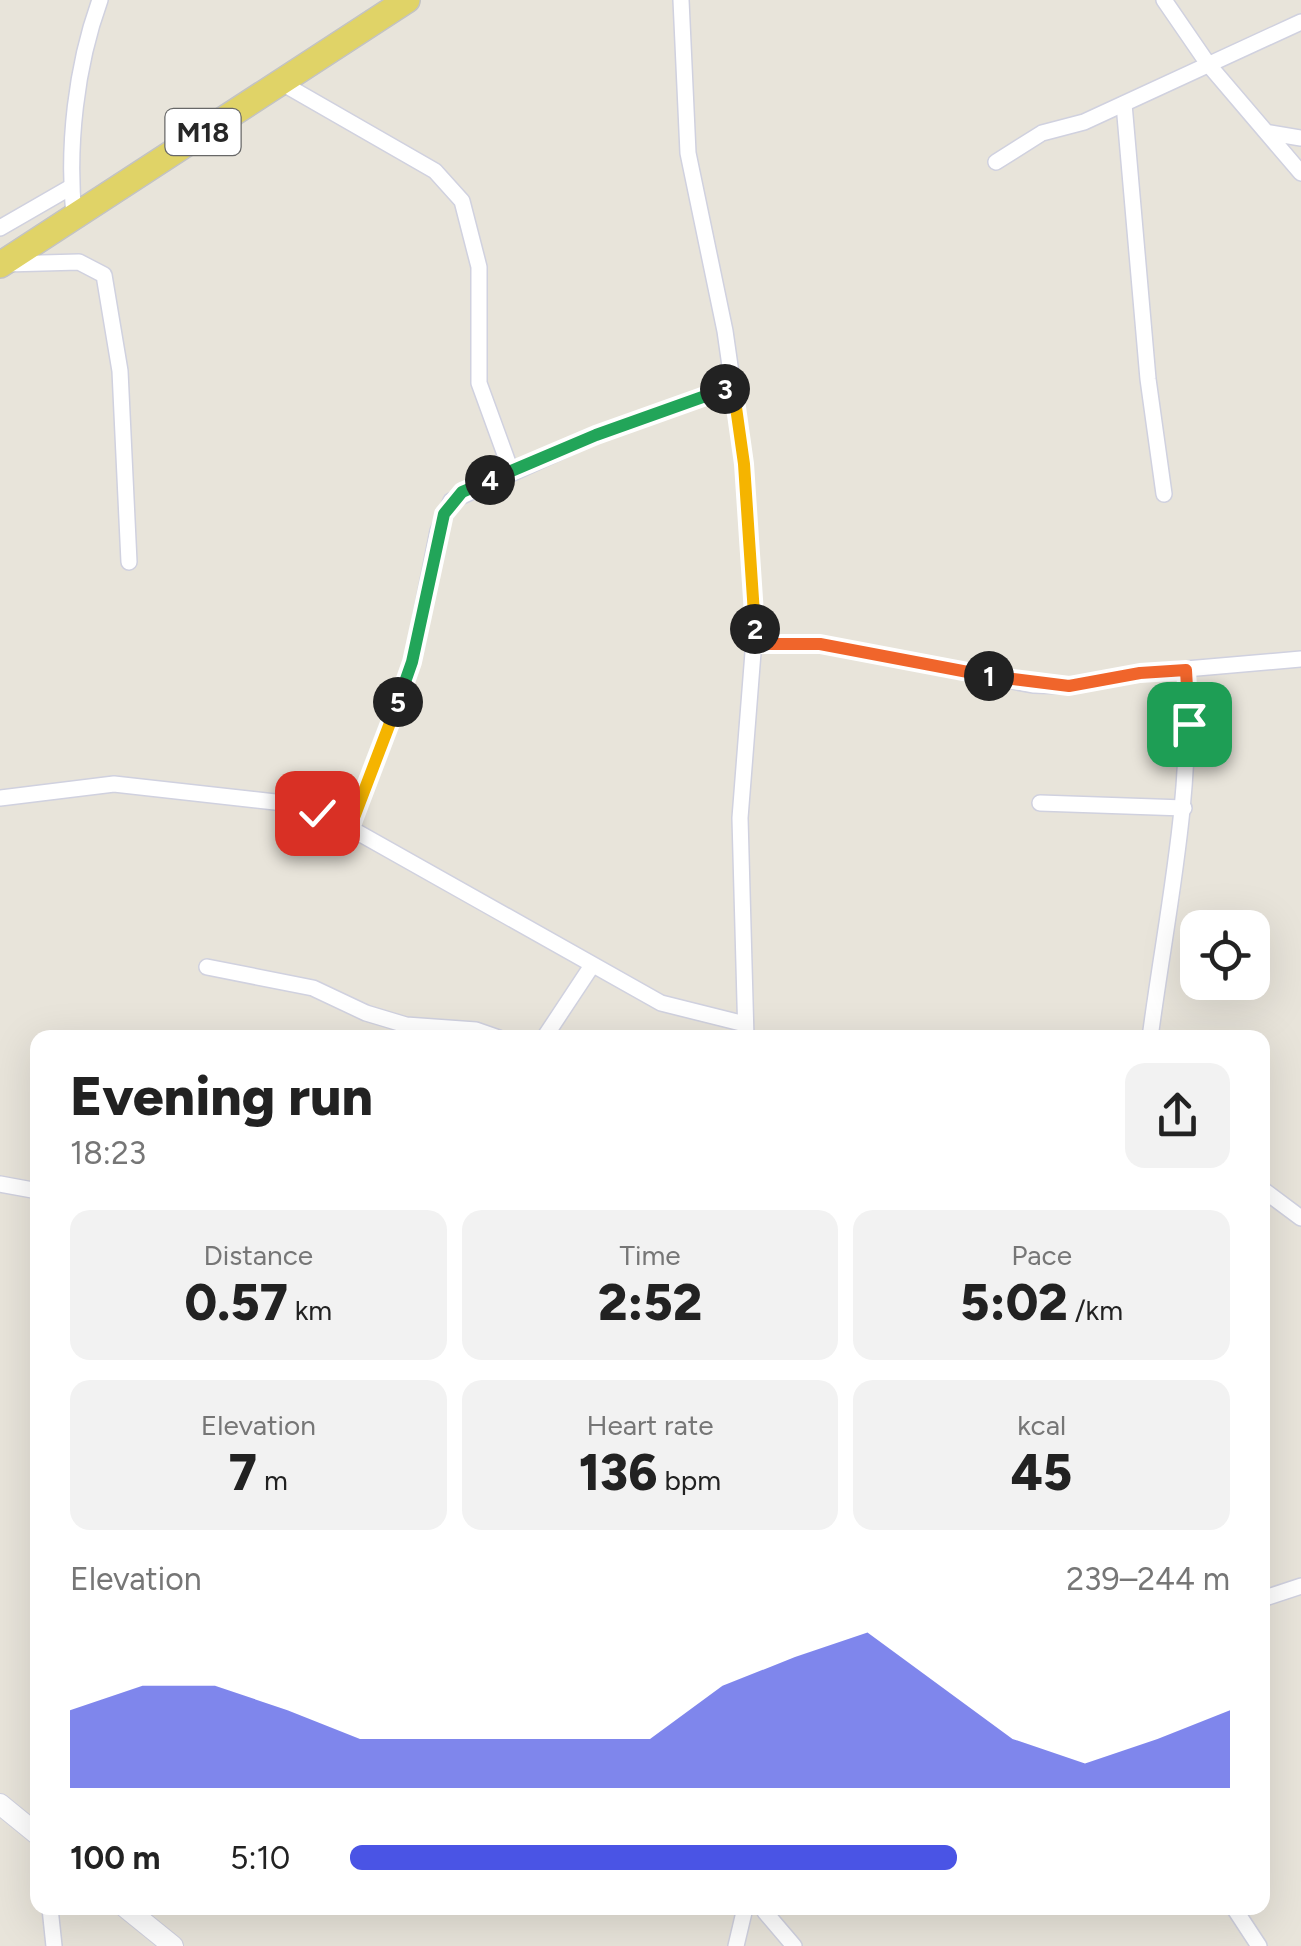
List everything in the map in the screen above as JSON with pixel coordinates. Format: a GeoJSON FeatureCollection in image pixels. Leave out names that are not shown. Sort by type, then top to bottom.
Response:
{"type":"FeatureCollection","features":[{"type":"Feature","properties":{"kind":"main road","name":"M18"},"geometry":{"type":"LineString","coordinates":[[1,264],[407,0]]}},
{"type":"Feature","properties":{"kind":"street"},"geometry":{"type":"LineString","coordinates":[[74,216],[71,187],[86,39],[100,0]]}},
{"type":"Feature","properties":{"kind":"street"},"geometry":{"type":"LineString","coordinates":[[682,0],[694,195],[725,331],[744,464],[754,644],[740,818],[746,1030]]}},
{"type":"Feature","properties":{"kind":"street"},"geometry":{"type":"LineString","coordinates":[[1164,0],[1208,64],[1301,173]]}},
{"type":"Feature","properties":{"kind":"street"},"geometry":{"type":"LineString","coordinates":[[996,162],[1042,133],[1084,122],[1301,22]]}},
{"type":"Feature","properties":{"kind":"street"},"geometry":{"type":"LineString","coordinates":[[280,82],[435,171],[462,201],[479,268],[479,383],[511,471]]}},
{"type":"Feature","properties":{"kind":"street"},"geometry":{"type":"LineString","coordinates":[[1124,104],[1148,378],[1164,494]]}},
{"type":"Feature","properties":{"kind":"street"},"geometry":{"type":"LineString","coordinates":[[1270,133],[1301,138]]}},
{"type":"Feature","properties":{"kind":"street"},"geometry":{"type":"LineString","coordinates":[[0,228],[71,187]]}},
{"type":"Feature","properties":{"kind":"street"},"geometry":{"type":"LineString","coordinates":[[1,264],[79,262],[104,275],[120,371],[130,562]]}},
{"type":"Feature","properties":{"kind":"street"},"geometry":{"type":"LineString","coordinates":[[350,828],[412,662],[444,514],[462,492],[733,386]]}},
{"type":"Feature","properties":{"kind":"street"},"geometry":{"type":"LineString","coordinates":[[754,644],[820,644],[1033,685],[1069,686],[1127,674],[1301,659]]}},
{"type":"Feature","properties":{"kind":"street"},"geometry":{"type":"LineString","coordinates":[[1151,1030],[1184,808],[1189,724],[1186,670]]}},
{"type":"Feature","properties":{"kind":"street"},"geometry":{"type":"LineString","coordinates":[[0,798],[114,784],[284,803],[350,828],[661,1003],[743,1030]]}},
{"type":"Feature","properties":{"kind":"street"},"geometry":{"type":"LineString","coordinates":[[1040,803],[1184,808]]}},
{"type":"Feature","properties":{"kind":"street"},"geometry":{"type":"LineString","coordinates":[[207,967],[314,988],[366,1013],[406,1024],[476,1030]]}},
{"type":"Feature","properties":{"kind":"street"},"geometry":{"type":"LineString","coordinates":[[549,1030],[592,967]]}},
{"type":"Feature","properties":{"kind":"street"},"geometry":{"type":"LineString","coordinates":[[0,1184],[30,1190]]}},
{"type":"Feature","properties":{"kind":"street"},"geometry":{"type":"LineString","coordinates":[[1270,1197],[1301,1218]]}},
{"type":"Feature","properties":{"kind":"street"},"geometry":{"type":"LineString","coordinates":[[1270,1597],[1301,1586]]}},
{"type":"Feature","properties":{"kind":"street"},"geometry":{"type":"LineString","coordinates":[[0,1804],[30,1828]]}},
{"type":"Feature","properties":{"kind":"street"},"geometry":{"type":"LineString","coordinates":[[51,1915],[54,1946]]}},
{"type":"Feature","properties":{"kind":"street"},"geometry":{"type":"LineString","coordinates":[[135,1915],[173,1946]]}},
{"type":"Feature","properties":{"kind":"street"},"geometry":{"type":"LineString","coordinates":[[736,1946],[745,1915]]}},
{"type":"Feature","properties":{"kind":"street"},"geometry":{"type":"LineString","coordinates":[[744,1928],[762,1915]]}},
{"type":"Feature","properties":{"kind":"street"},"geometry":{"type":"LineString","coordinates":[[772,1915],[794,1946]]}},
{"type":"Feature","properties":{"kind":"street"},"geometry":{"type":"LineString","coordinates":[[1239,1915],[1259,1946]]}},
{"type":"Feature","properties":{"kind":"route"},"geometry":{"type":"LineString","coordinates":[[317,813],[350,828],[404,689],[438,531],[451,501],[462,492],[596,435],[733,386],[744,464],[754,644],[820,644],[1033,685],[1069,686],[1100,678],[1186,670],[1189,724]]}}]}
